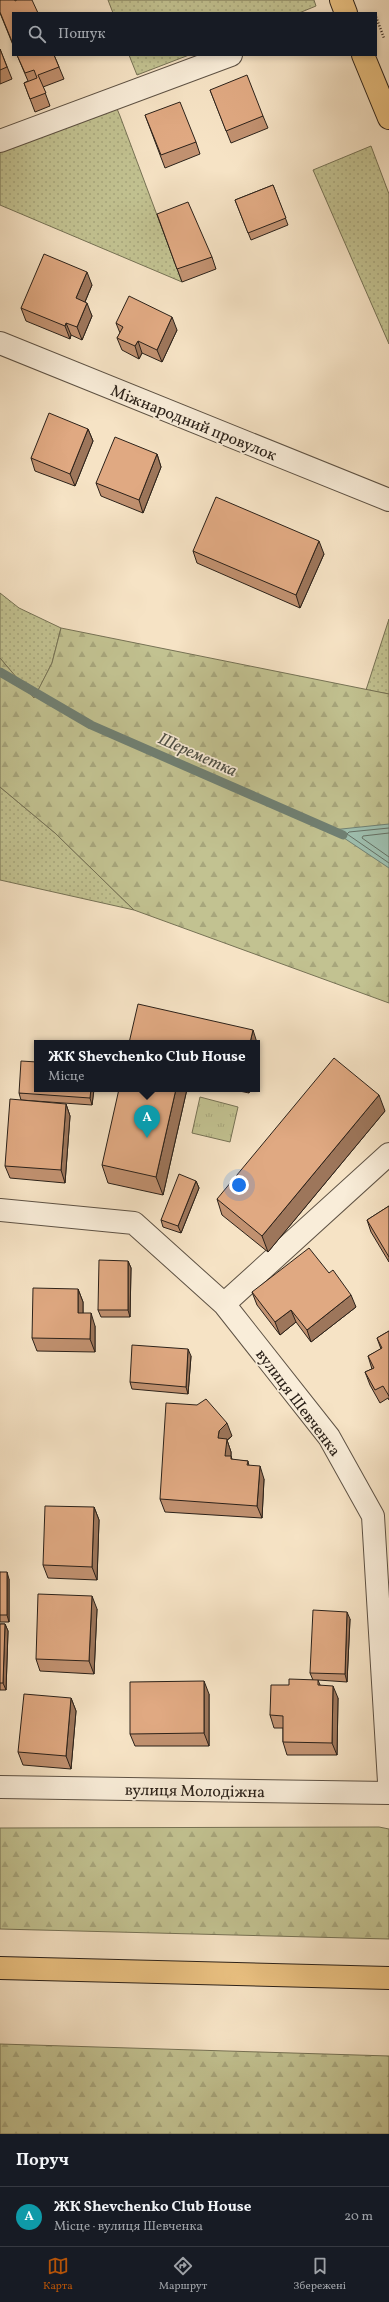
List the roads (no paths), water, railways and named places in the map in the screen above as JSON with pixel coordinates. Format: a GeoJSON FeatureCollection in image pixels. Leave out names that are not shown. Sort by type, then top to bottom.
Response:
{"type":"FeatureCollection","features":[{"type":"Feature","properties":{"kind":"main road"},"geometry":{"type":"LineString","coordinates":[[363,56],[389,118]]}},
{"type":"Feature","properties":{"kind":"main road"},"geometry":{"type":"LineString","coordinates":[[0,1968],[389,1978]]}},
{"type":"Feature","properties":{"kind":"street"},"geometry":{"type":"LineString","coordinates":[[0,141],[228,56]]}},
{"type":"Feature","properties":{"kind":"street","name":"Міжнародний провулок"},"geometry":{"type":"LineString","coordinates":[[0,343],[389,500]]}},
{"type":"Feature","properties":{"kind":"street"},"geometry":{"type":"LineString","coordinates":[[224,1304],[389,1154]]}},
{"type":"Feature","properties":{"kind":"street","name":"вулиця Шевченка"},"geometry":{"type":"LineString","coordinates":[[0,1210],[134,1223],[224,1304],[329,1437],[373,1516],[389,1782]]}},
{"type":"Feature","properties":{"kind":"street","name":"вулиця Молодіжна"},"geometry":{"type":"LineString","coordinates":[[0,1787],[389,1793]]}},
{"type":"Feature","properties":{"kind":"water"},"geometry":{"type":"Polygon","coordinates":[[[389,824],[389,868],[332,830],[389,824]]]}},
{"type":"Feature","properties":{"kind":"waterway","name":"Шереметка"},"geometry":{"type":"LineString","coordinates":[[0,672],[91,725],[343,835]]}},
{"type":"Feature","properties":{"kind":"place","name":"ЖК Shevchenko Club House"},"geometry":{"type":"Point","coordinates":[147,1138]}}]}
